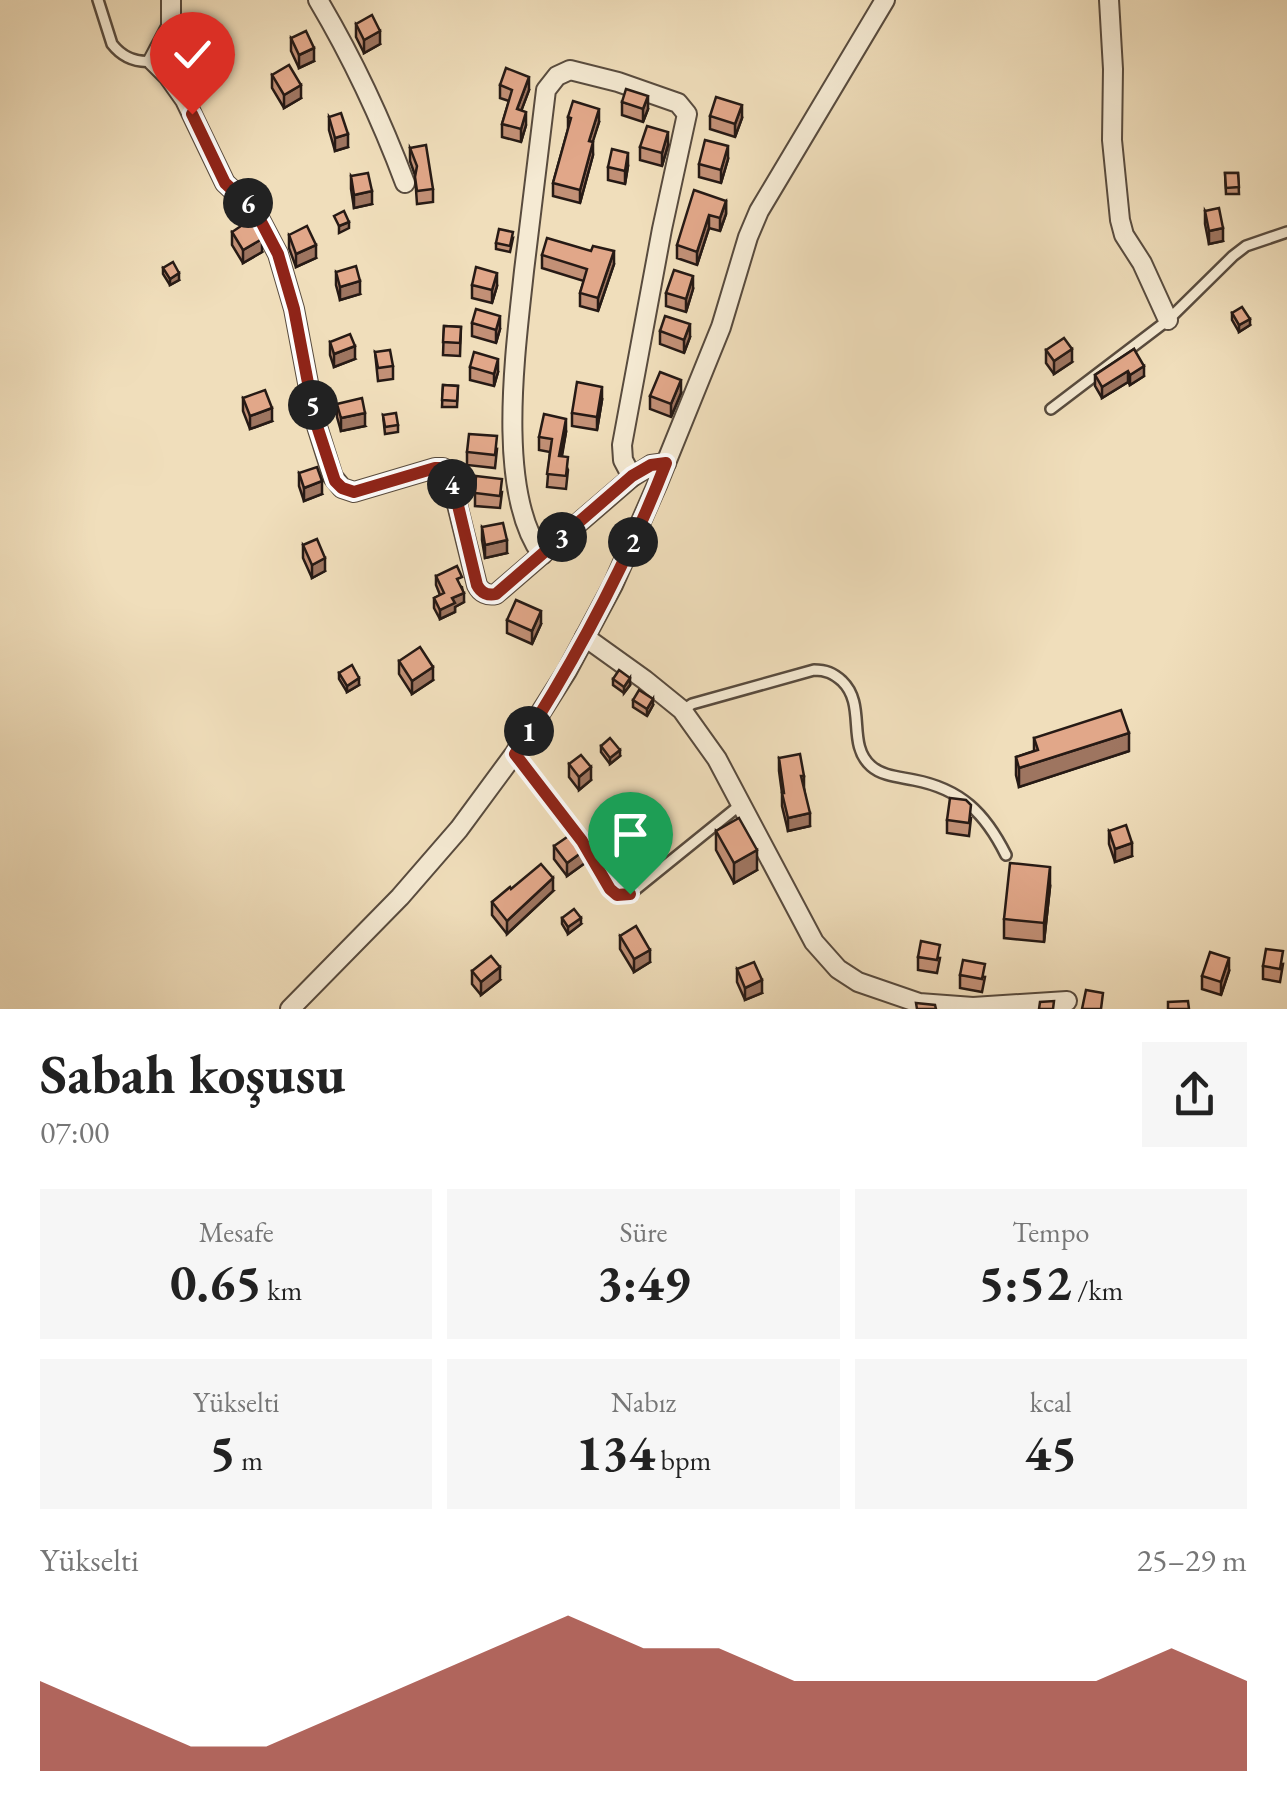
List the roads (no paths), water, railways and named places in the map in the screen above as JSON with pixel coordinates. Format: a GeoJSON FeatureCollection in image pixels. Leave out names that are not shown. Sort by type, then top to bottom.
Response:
{"type":"FeatureCollection","features":[{"type":"Feature","properties":{"kind":"street"},"geometry":{"type":"LineString","coordinates":[[171,0],[171,27],[153,62],[185,100],[225,183],[256,212],[278,254],[294,309],[315,420],[335,481],[342,488],[354,492],[435,468],[446,469],[450,472],[477,585],[489,595],[496,594],[632,476],[651,465],[666,463]]}},
{"type":"Feature","properties":{"kind":"street"},"geometry":{"type":"LineString","coordinates":[[318,0],[350,54],[405,184]]}},
{"type":"Feature","properties":{"kind":"street"},"geometry":{"type":"LineString","coordinates":[[290,1009],[459,829],[515,754],[586,637],[636,536],[666,463],[728,307],[759,211],[886,0]]}},
{"type":"Feature","properties":{"kind":"street"},"geometry":{"type":"LineString","coordinates":[[1109,0],[1114,69],[1112,140],[1120,220],[1168,320]]}},
{"type":"Feature","properties":{"kind":"street"},"geometry":{"type":"LineString","coordinates":[[542,555],[534,545],[517,486],[513,382],[546,90],[557,76],[570,70],[664,97],[678,103],[686,114],[622,445],[622,460],[632,476]]}},
{"type":"Feature","properties":{"kind":"street"},"geometry":{"type":"LineString","coordinates":[[586,637],[682,710],[717,759],[814,942],[848,976],[919,1004],[973,1007],[1067,1001]]}},
{"type":"Feature","properties":{"kind":"lane"},"geometry":{"type":"LineString","coordinates":[[98,0],[117,50],[138,61],[153,62]]}},
{"type":"Feature","properties":{"kind":"lane"},"geometry":{"type":"LineString","coordinates":[[1051,408],[1168,320],[1246,246],[1287,232]]}},
{"type":"Feature","properties":{"kind":"lane"},"geometry":{"type":"LineString","coordinates":[[682,710],[814,670],[826,671],[846,685],[854,698],[858,745],[867,763],[879,773],[938,784],[965,801],[988,824],[1006,855]]}},
{"type":"Feature","properties":{"kind":"lane"},"geometry":{"type":"LineString","coordinates":[[515,754],[582,841],[610,889],[621,896],[630,894],[740,805]]}}]}
